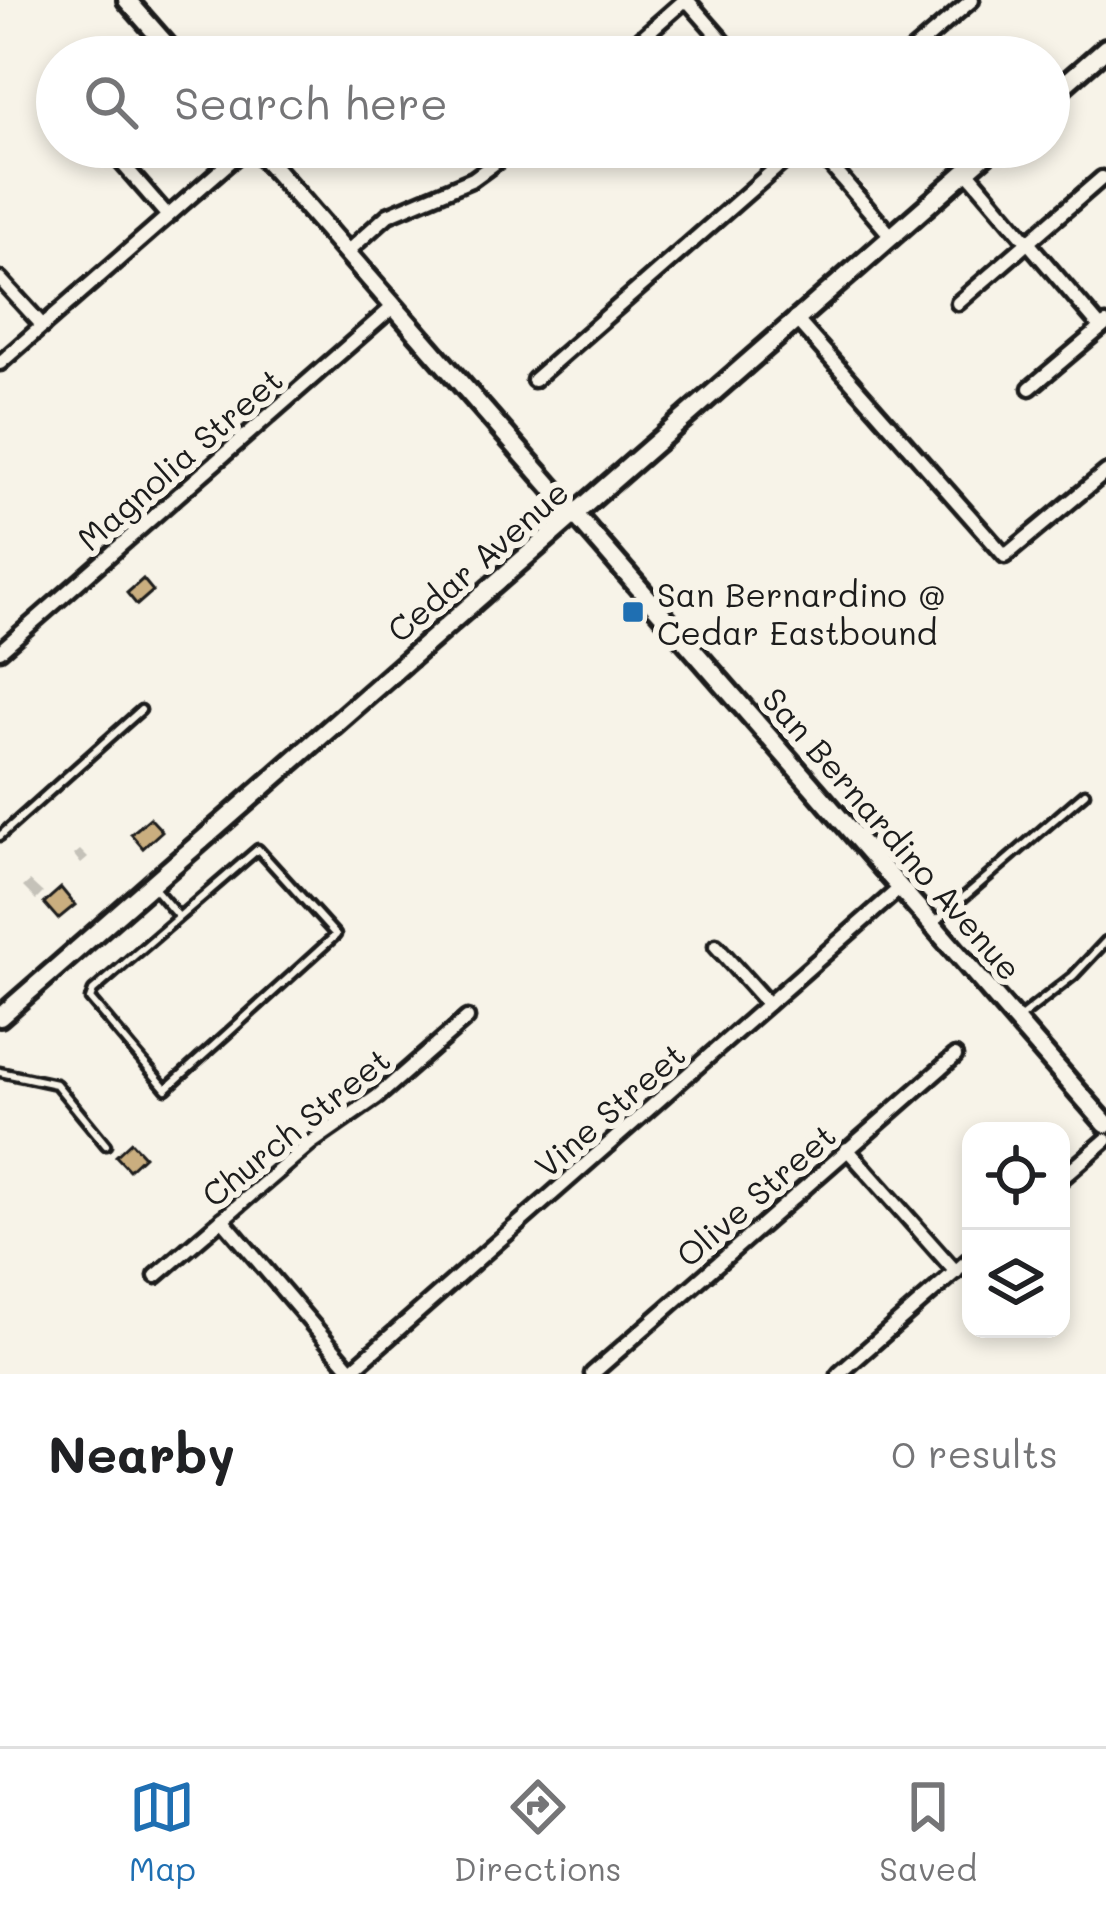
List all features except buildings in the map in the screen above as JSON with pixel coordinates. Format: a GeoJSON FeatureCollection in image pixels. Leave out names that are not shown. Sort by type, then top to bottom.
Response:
{"type":"FeatureCollection","features":[{"type":"Feature","properties":{"kind":"main road"},"geometry":{"type":"LineString","coordinates":[[127,0],[159,36]]}},
{"type":"Feature","properties":{"kind":"main road"},"geometry":{"type":"LineString","coordinates":[[1070,80],[1106,48]]}},
{"type":"Feature","properties":{"kind":"main road","name":"San Bernardino Avenue"},"geometry":{"type":"LineString","coordinates":[[270,168],[1106,1124]]}},
{"type":"Feature","properties":{"kind":"main road","name":"Cedar Avenue"},"geometry":{"type":"LineString","coordinates":[[0,1017],[970,168]]}},
{"type":"Feature","properties":{"kind":"street"},"geometry":{"type":"LineString","coordinates":[[644,36],[686,0],[718,36]]}},
{"type":"Feature","properties":{"kind":"street"},"geometry":{"type":"LineString","coordinates":[[930,36],[972,0]]}},
{"type":"Feature","properties":{"kind":"street"},"geometry":{"type":"LineString","coordinates":[[126,168],[168,216]]}},
{"type":"Feature","properties":{"kind":"street"},"geometry":{"type":"LineString","coordinates":[[0,364],[226,168]]}},
{"type":"Feature","properties":{"kind":"street"},"geometry":{"type":"LineString","coordinates":[[347,252],[388,215],[488,168]]}},
{"type":"Feature","properties":{"kind":"street"},"geometry":{"type":"LineString","coordinates":[[534,380],[776,168]]}},
{"type":"Feature","properties":{"kind":"street"},"geometry":{"type":"LineString","coordinates":[[833,168],[892,237]]}},
{"type":"Feature","properties":{"kind":"street"},"geometry":{"type":"LineString","coordinates":[[967,171],[1104,326],[1030,388]]}},
{"type":"Feature","properties":{"kind":"street"},"geometry":{"type":"LineString","coordinates":[[958,303],[1102,178]]}},
{"type":"Feature","properties":{"kind":"street"},"geometry":{"type":"LineString","coordinates":[[0,280],[43,326]]}},
{"type":"Feature","properties":{"kind":"street","name":"Magnolia Street"},"geometry":{"type":"LineString","coordinates":[[0,651],[394,306]]}},
{"type":"Feature","properties":{"kind":"street"},"geometry":{"type":"LineString","coordinates":[[795,318],[1004,556],[1106,472]]}},
{"type":"Feature","properties":{"kind":"street","name":"Vine Street"},"geometry":{"type":"LineString","coordinates":[[354,1372],[900,888]]}},
{"type":"Feature","properties":{"kind":"street"},"geometry":{"type":"LineString","coordinates":[[716,946],[768,1004]]}},
{"type":"Feature","properties":{"kind":"street","name":"Church Street"},"geometry":{"type":"LineString","coordinates":[[155,1276],[467,1018]]}},
{"type":"Feature","properties":{"kind":"street","name":"Olive Street"},"geometry":{"type":"LineString","coordinates":[[592,1374],[955,1056]]}},
{"type":"Feature","properties":{"kind":"street"},"geometry":{"type":"LineString","coordinates":[[1070,1171],[1106,1140]]}},
{"type":"Feature","properties":{"kind":"street"},"geometry":{"type":"LineString","coordinates":[[848,1149],[956,1272]]}},
{"type":"Feature","properties":{"kind":"street"},"geometry":{"type":"LineString","coordinates":[[221,1220],[354,1372]]}},
{"type":"Feature","properties":{"kind":"street"},"geometry":{"type":"LineString","coordinates":[[838,1374],[962,1266]]}},
{"type":"Feature","properties":{"kind":"lane"},"geometry":{"type":"LineString","coordinates":[[0,836],[141,710]]}},
{"type":"Feature","properties":{"kind":"lane"},"geometry":{"type":"LineString","coordinates":[[932,925],[1085,793]]}},
{"type":"Feature","properties":{"kind":"lane"},"geometry":{"type":"LineString","coordinates":[[258,849],[336,935],[166,1089],[90,998],[178,916],[258,849]]}},
{"type":"Feature","properties":{"kind":"lane"},"geometry":{"type":"LineString","coordinates":[[152,885],[178,916]]}},
{"type":"Feature","properties":{"kind":"lane"},"geometry":{"type":"LineString","coordinates":[[1016,1022],[1073,976],[1106,941]]}},
{"type":"Feature","properties":{"kind":"lane"},"geometry":{"type":"LineString","coordinates":[[0,1072],[56,1084],[106,1145]]}},
{"type":"Feature","properties":{"kind":"place","name":"San Bernardino @ Cedar Eastbound"},"geometry":{"type":"Point","coordinates":[633,612]}}]}
